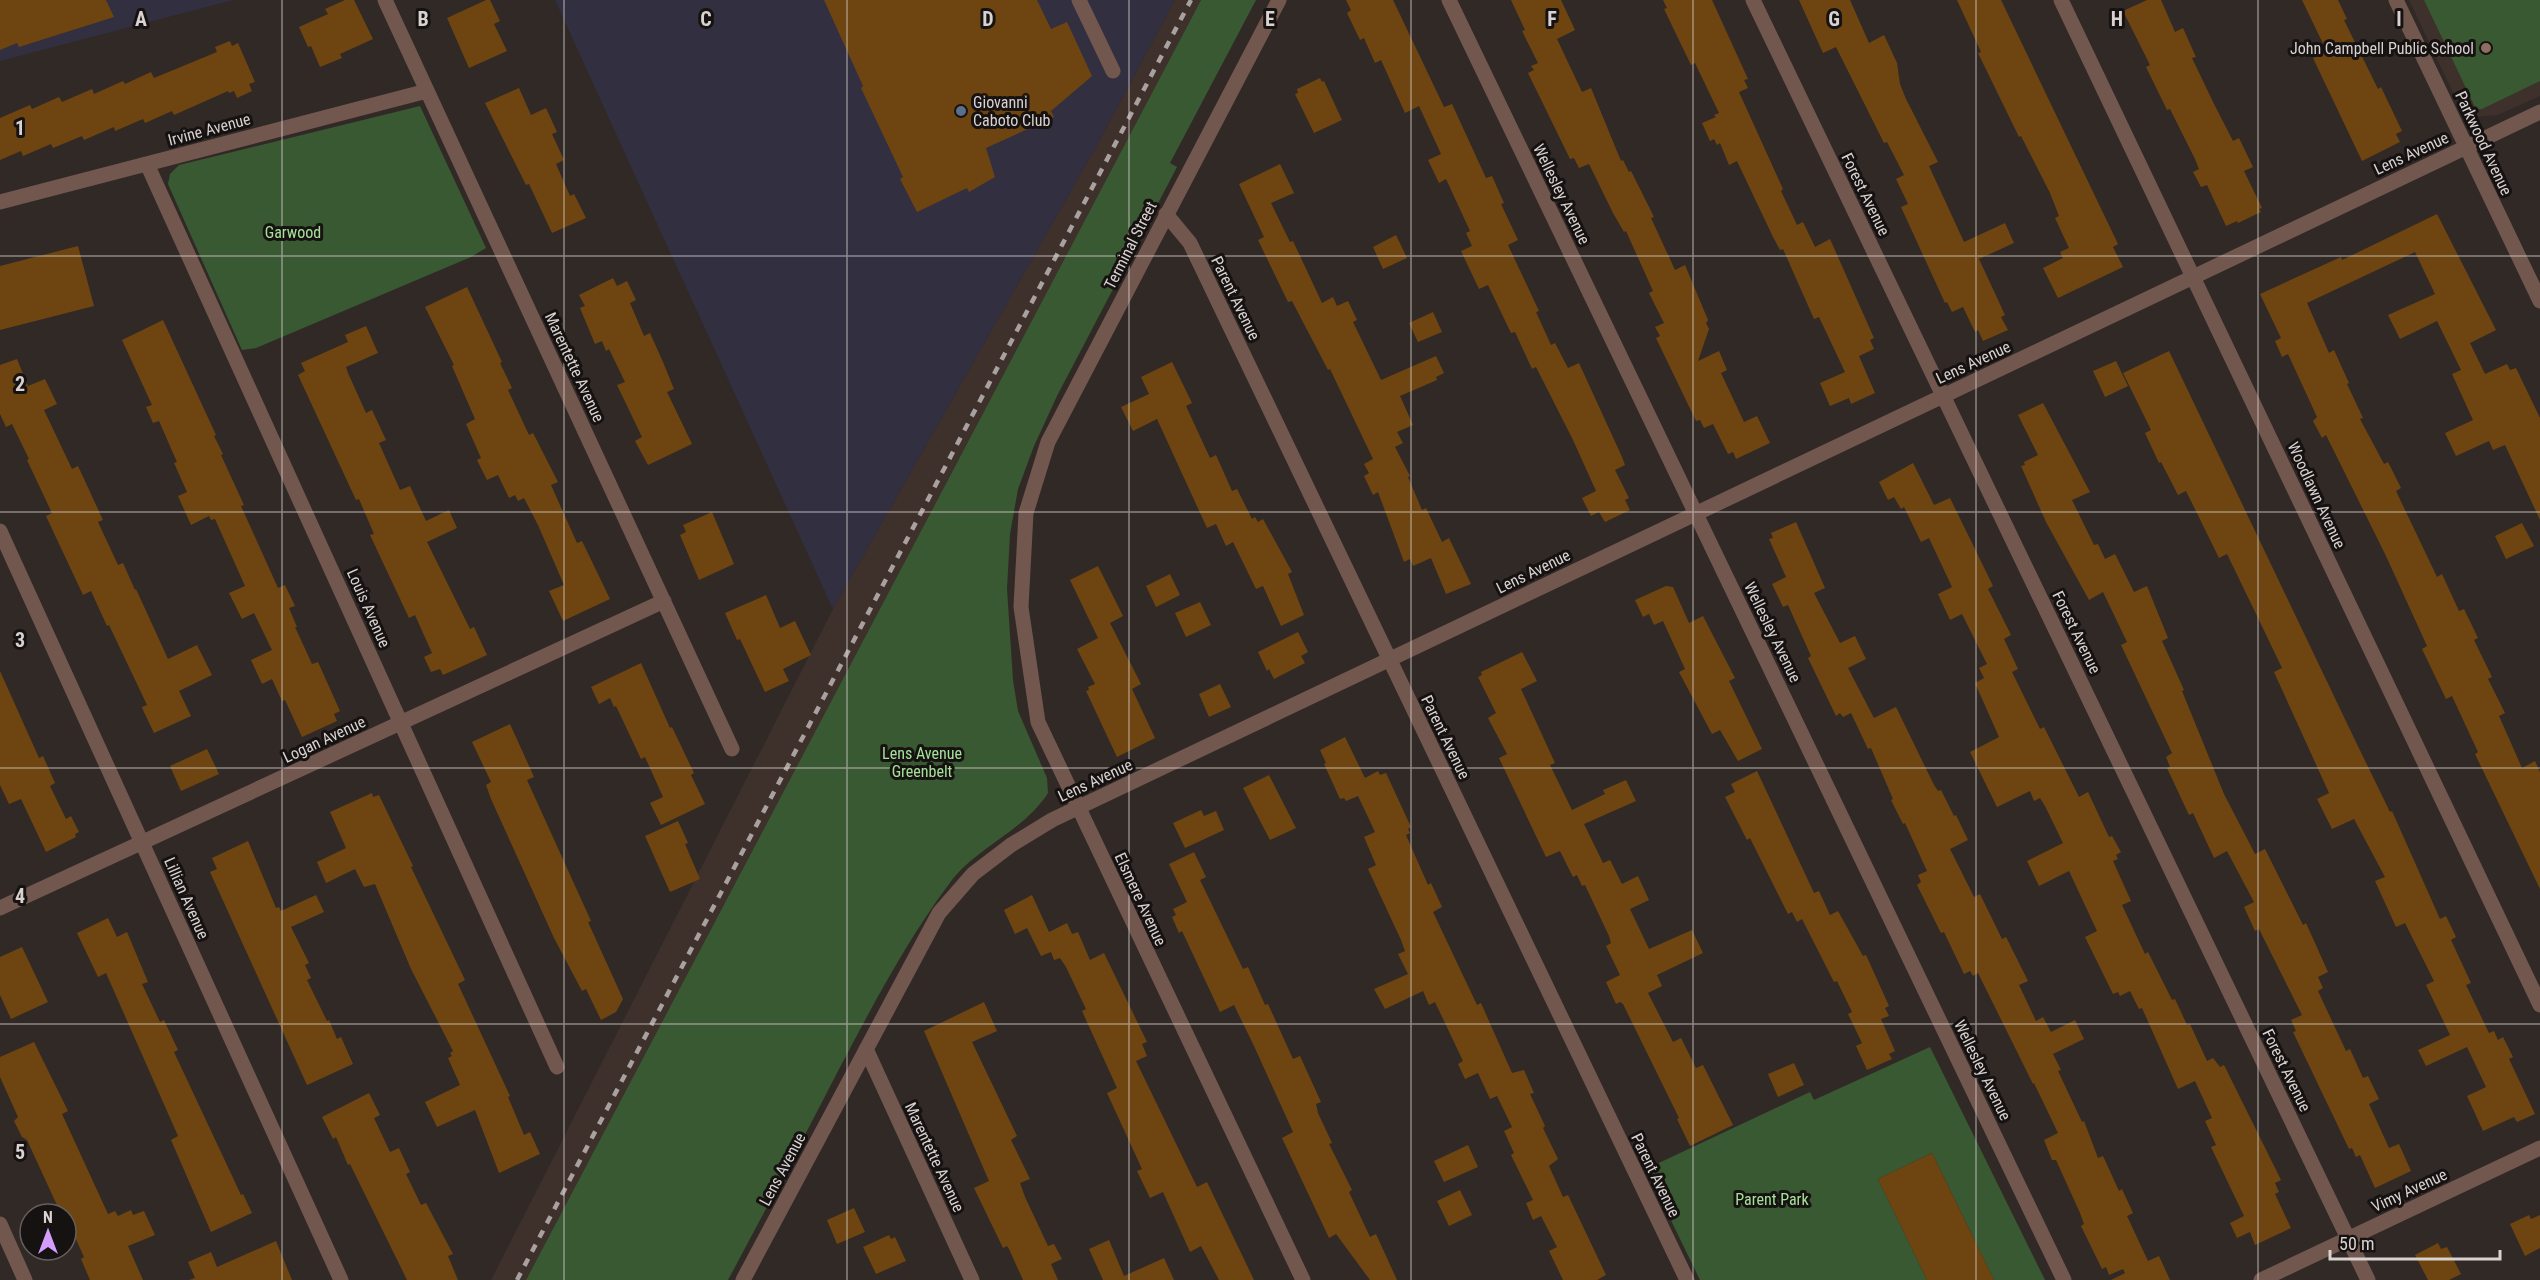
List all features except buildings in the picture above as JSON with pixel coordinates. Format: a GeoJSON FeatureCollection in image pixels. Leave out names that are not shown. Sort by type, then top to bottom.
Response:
{"type":"FeatureCollection","features":[{"type":"Feature","properties":{"kind":"street","name":"Marentette Avenue"},"geometry":{"type":"LineString","coordinates":[[385,0],[732,749]]}},
{"type":"Feature","properties":{"kind":"street"},"geometry":{"type":"LineString","coordinates":[[1079,0],[1113,71]]}},
{"type":"Feature","properties":{"kind":"street","name":"Terminal Street"},"geometry":{"type":"LineString","coordinates":[[1026,513],[1048,442],[1279,0]]}},
{"type":"Feature","properties":{"kind":"street","name":"Wellesley Avenue"},"geometry":{"type":"LineString","coordinates":[[1449,0],[2064,1280]]}},
{"type":"Feature","properties":{"kind":"street","name":"Forest Avenue"},"geometry":{"type":"LineString","coordinates":[[1753,0],[2368,1280]]}},
{"type":"Feature","properties":{"kind":"street","name":"Woodlawn Avenue"},"geometry":{"type":"LineString","coordinates":[[2061,0],[2540,1005]]}},
{"type":"Feature","properties":{"kind":"street","name":"Parkwood Avenue"},"geometry":{"type":"LineString","coordinates":[[2396,0],[2540,301]]}},
{"type":"Feature","properties":{"kind":"street","name":"Irvine Avenue"},"geometry":{"type":"LineString","coordinates":[[0,202],[427,91]]}},
{"type":"Feature","properties":{"kind":"street","name":"Lens Avenue"},"geometry":{"type":"LineString","coordinates":[[742,1280],[939,913],[973,874],[1011,844],[1077,808],[2540,112]]}},
{"type":"Feature","properties":{"kind":"street","name":"Louis Avenue"},"geometry":{"type":"LineString","coordinates":[[147,164],[557,1067]]}},
{"type":"Feature","properties":{"kind":"street","name":"Parent Avenue"},"geometry":{"type":"LineString","coordinates":[[1166,214],[1190,243],[1687,1280]]}},
{"type":"Feature","properties":{"kind":"street","name":"Elsmere Avenue"},"geometry":{"type":"LineString","coordinates":[[1026,513],[1021,607],[1038,722],[1303,1280]]}},
{"type":"Feature","properties":{"kind":"street","name":"Lillian Avenue"},"geometry":{"type":"LineString","coordinates":[[0,531],[341,1280]]}},
{"type":"Feature","properties":{"kind":"street","name":"Logan Avenue"},"geometry":{"type":"LineString","coordinates":[[0,908],[664,601]]}},
{"type":"Feature","properties":{"kind":"street","name":"Marentette Avenue"},"geometry":{"type":"LineString","coordinates":[[866,1049],[972,1280]]}},
{"type":"Feature","properties":{"kind":"street","name":"Vimy Avenue"},"geometry":{"type":"LineString","coordinates":[[2261,1280],[2540,1148]]}},
{"type":"Feature","properties":{"kind":"street"},"geometry":{"type":"LineString","coordinates":[[0,1224],[25,1280]]}},
{"type":"Feature","properties":{"kind":"shaded area"},"geometry":{"type":"Polygon","coordinates":[[[0,0],[233,0],[0,61],[0,0]]]}},
{"type":"Feature","properties":{"kind":"shaded area"},"geometry":{"type":"Polygon","coordinates":[[[555,0],[1175,0],[1097,145],[833,609],[555,0]]]}},
{"type":"Feature","properties":{"kind":"shaded area"},"geometry":{"type":"Polygon","coordinates":[[[1175,0],[1201,0],[526,1280],[491,1280],[833,609],[1097,145],[1175,0]]]}},
{"type":"Feature","properties":{"kind":"shaded area","name":"John Campbell Public School"},"geometry":{"type":"Polygon","coordinates":[[[2409,0],[2540,0],[2540,96],[2498,115],[2473,117],[2456,99],[2409,0]]]}},
{"type":"Feature","properties":{"kind":"green space","name":"Lens Avenue Greenbelt"},"geometry":{"type":"Polygon","coordinates":[[[1201,0],[1256,0],[1170,163],[1177,167],[1057,396],[1034,446],[1018,489],[1010,534],[1007,589],[1013,680],[1018,711],[1047,778],[1048,793],[1026,818],[960,871],[933,906],[864,1023],[728,1280],[526,1280],[1201,0]]]}},
{"type":"Feature","properties":{"kind":"green space","name":"John Campbell Public School"},"geometry":{"type":"Polygon","coordinates":[[[2424,0],[2540,0],[2540,81],[2482,109],[2476,109],[2424,0]]]}},
{"type":"Feature","properties":{"kind":"green space","name":"Garwood"},"geometry":{"type":"Polygon","coordinates":[[[420,106],[486,248],[471,257],[256,348],[242,350],[168,184],[170,174],[179,165],[420,106]]]}},
{"type":"Feature","properties":{"kind":"green space","name":"Parent Park"},"geometry":{"type":"Polygon","coordinates":[[[1930,1047],[2045,1280],[1994,1280],[1932,1153],[1878,1179],[1927,1280],[1700,1280],[1646,1169],[1810,1092],[1814,1100],[1930,1047]]]}},
{"type":"Feature","properties":{"kind":"railway"},"geometry":{"type":"LineString","coordinates":[[517,1280],[1191,0]]}},
{"type":"Feature","properties":{"kind":"place","name":"John Campbell Public School"},"geometry":{"type":"Point","coordinates":[2486,48]}},
{"type":"Feature","properties":{"kind":"place","name":"Giovanni Caboto Club"},"geometry":{"type":"Point","coordinates":[961,111]}}]}
